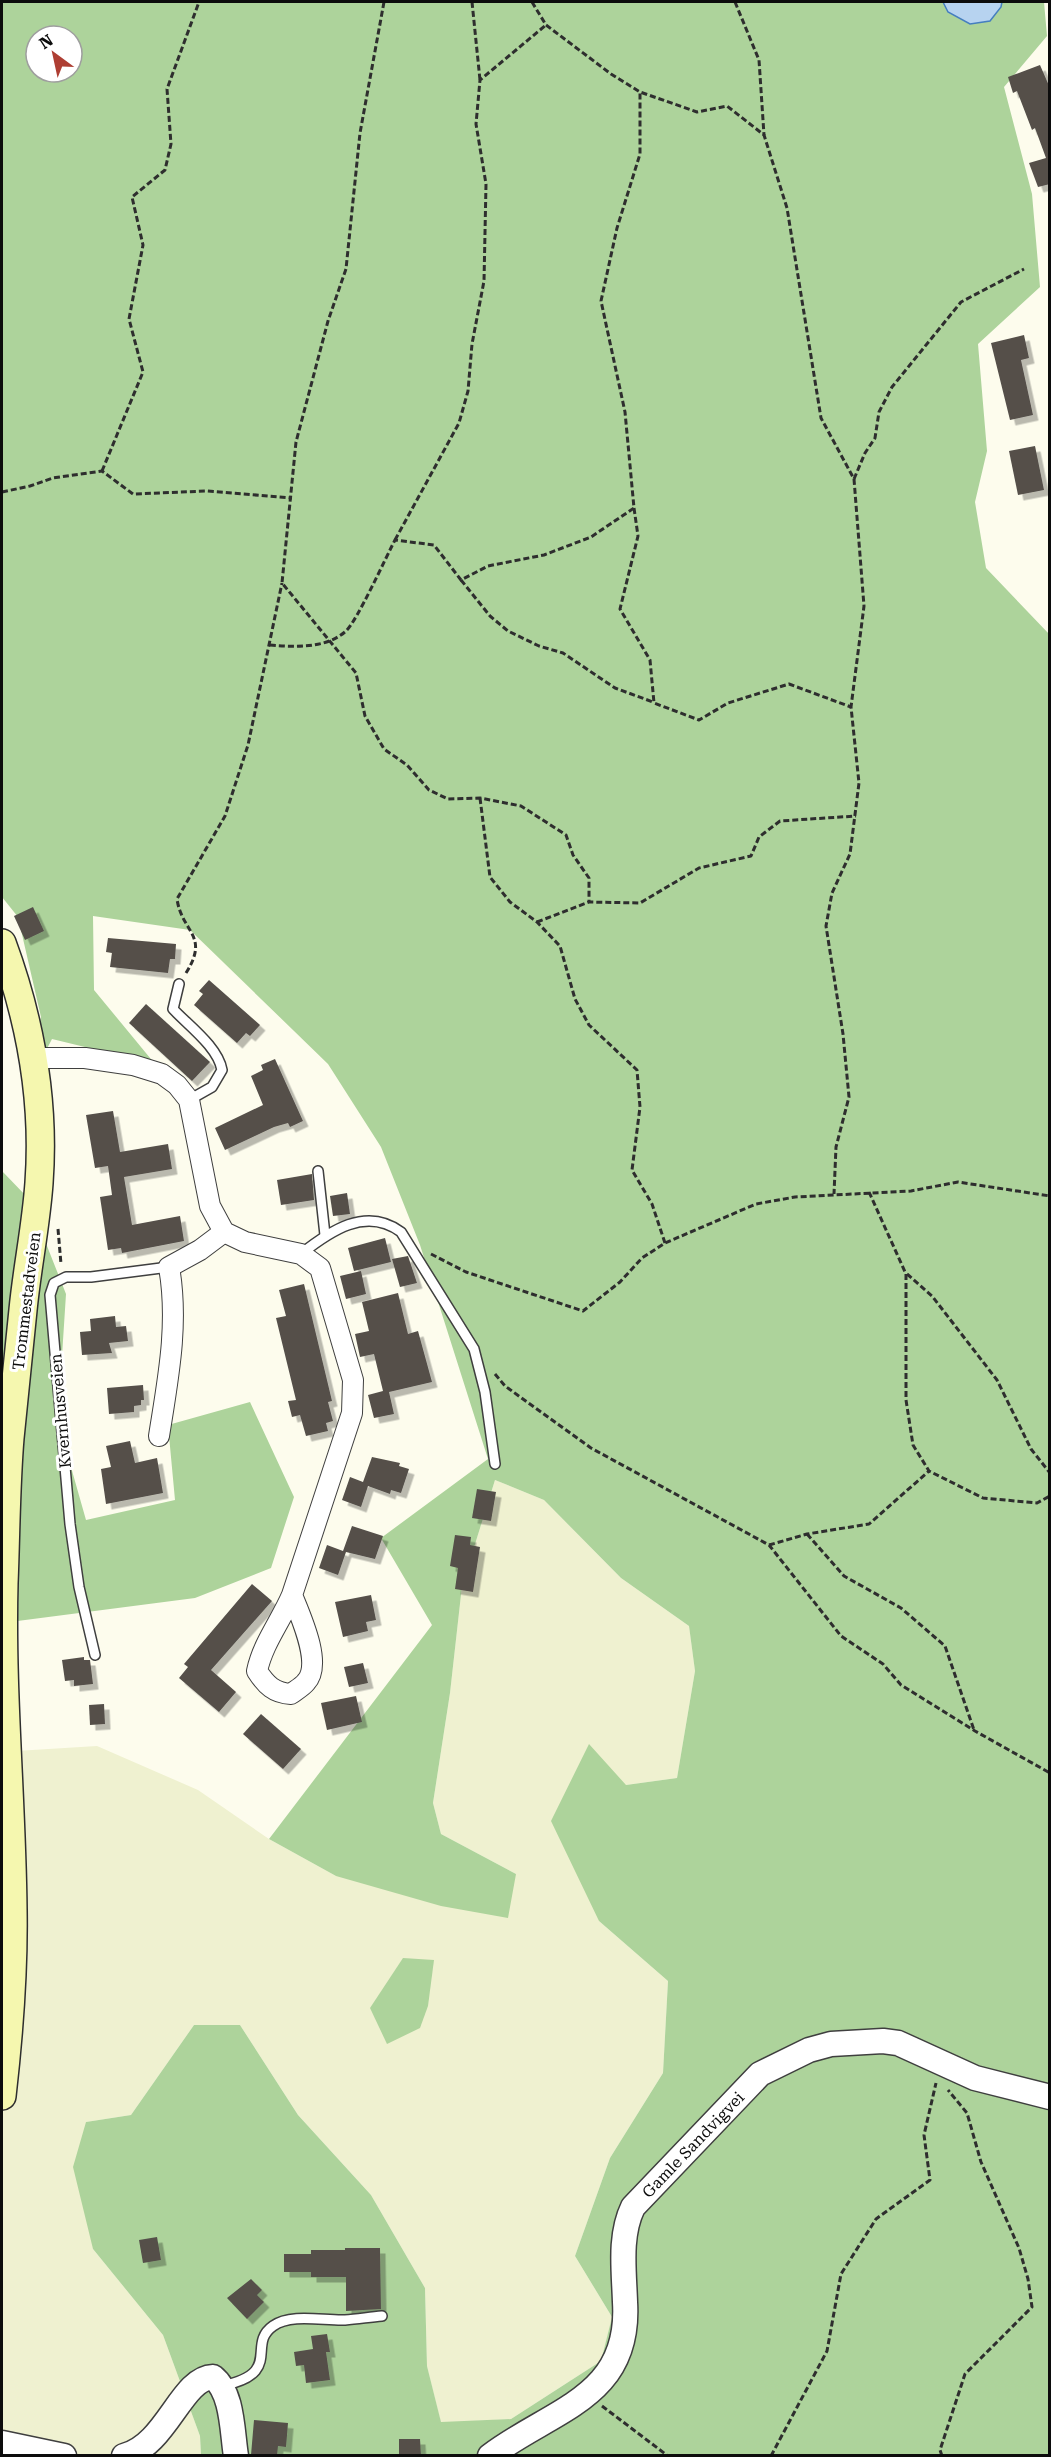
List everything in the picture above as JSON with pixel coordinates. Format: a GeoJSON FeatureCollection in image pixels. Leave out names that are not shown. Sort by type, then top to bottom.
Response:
{"type":"FeatureCollection","features":[{"type":"Feature","properties":{"kind":"main road","name":"Trommestadveien"},"geometry":{"type":"LineString","coordinates":[[2,943],[12,990],[31,1037],[40,1132],[39,1182],[26,1281],[10,1439],[4,1587],[3,1695],[13,1912],[2,2096]]}},
{"type":"Feature","properties":{"kind":"street"},"geometry":{"type":"LineString","coordinates":[[33,1058],[85,1059],[133,1065],[162,1074],[177,1085],[189,1101],[210,1206],[224,1232],[245,1242],[301,1254],[320,1268],[352,1380],[352,1413],[292,1595]]}},
{"type":"Feature","properties":{"kind":"street"},"geometry":{"type":"LineString","coordinates":[[159,1436],[174,1338],[174,1294],[169,1267],[200,1250],[224,1232]]}},
{"type":"Feature","properties":{"kind":"street","name":"Gamle Sandvigvei"},"geometry":{"type":"LineString","coordinates":[[490,2456],[508,2442],[589,2396],[613,2365],[625,2327],[624,2245],[628,2218],[633,2207],[746,2087],[775,2065],[831,2044],[883,2041],[898,2043],[943,2065],[1004,2087],[1050,2097]]}},
{"type":"Feature","properties":{"kind":"street"},"geometry":{"type":"LineString","coordinates":[[124,2456],[144,2448],[162,2431],[179,2404],[200,2380],[213,2378],[221,2386],[227,2403],[236,2456]]}},
{"type":"Feature","properties":{"kind":"street"},"geometry":{"type":"LineString","coordinates":[[2,2444],[64,2456]]}},
{"type":"Feature","properties":{"kind":"lane"},"geometry":{"type":"LineString","coordinates":[[179,984],[173,1009],[214,1053],[222,1070],[212,1087],[189,1101]]}},
{"type":"Feature","properties":{"kind":"lane"},"geometry":{"type":"LineString","coordinates":[[318,1171],[325,1235]]}},
{"type":"Feature","properties":{"kind":"lane"},"geometry":{"type":"LineString","coordinates":[[301,1254],[325,1235],[344,1225],[373,1220],[389,1223],[401,1232],[474,1349],[485,1392],[495,1464]]}},
{"type":"Feature","properties":{"kind":"lane"},"geometry":{"type":"LineString","coordinates":[[66,1277],[92,1277],[169,1267]]}},
{"type":"Feature","properties":{"kind":"lane","name":"Kvernhusveien"},"geometry":{"type":"LineString","coordinates":[[66,1277],[54,1283],[50,1295],[70,1524],[79,1587],[95,1655]]}},
{"type":"Feature","properties":{"kind":"lane"},"geometry":{"type":"LineString","coordinates":[[221,2386],[247,2379],[256,2371],[267,2333],[282,2321],[344,2320],[382,2316]]}},
{"type":"Feature","properties":{"kind":"path"},"geometry":{"type":"LineString","coordinates":[[102,471],[143,372],[129,319],[143,245],[132,197],[165,170],[171,144],[167,89],[199,2]]}},
{"type":"Feature","properties":{"kind":"path"},"geometry":{"type":"LineString","coordinates":[[179,984],[195,958],[196,951],[194,935],[179,912],[177,899],[225,816],[248,745],[270,645],[282,583],[296,442],[328,321],[346,269],[360,133],[384,2]]}},
{"type":"Feature","properties":{"kind":"path"},"geometry":{"type":"LineString","coordinates":[[270,645],[299,648],[330,641],[348,630],[459,423],[468,392],[472,344],[484,281],[486,184],[476,124],[480,80],[472,2]]}},
{"type":"Feature","properties":{"kind":"path"},"geometry":{"type":"LineString","coordinates":[[532,2],[546,25],[611,74],[640,92],[696,112],[727,106],[764,135]]}},
{"type":"Feature","properties":{"kind":"path"},"geometry":{"type":"LineString","coordinates":[[735,2],[759,60],[764,135],[787,208],[821,418],[854,479],[864,606],[851,707],[859,783],[850,854],[832,893],[826,926],[843,1034],[849,1097],[836,1147],[834,1194]]}},
{"type":"Feature","properties":{"kind":"path"},"geometry":{"type":"LineString","coordinates":[[480,80],[546,25]]}},
{"type":"Feature","properties":{"kind":"path"},"geometry":{"type":"LineString","coordinates":[[640,92],[640,154],[617,228],[601,301],[625,412],[638,536],[620,609],[650,660],[654,703]]}},
{"type":"Feature","properties":{"kind":"path"},"geometry":{"type":"LineString","coordinates":[[854,479],[865,453],[875,438],[879,412],[891,387],[960,302],[1024,269]]}},
{"type":"Feature","properties":{"kind":"path"},"geometry":{"type":"LineString","coordinates":[[2,492],[53,478],[102,471],[133,494],[207,491],[292,498]]}},
{"type":"Feature","properties":{"kind":"path"},"geometry":{"type":"LineString","coordinates":[[461,580],[488,566],[544,555],[591,537],[634,508]]}},
{"type":"Feature","properties":{"kind":"path"},"geometry":{"type":"LineString","coordinates":[[395,540],[434,545],[490,616],[508,631],[539,646],[563,654],[615,688],[699,720],[728,703],[789,684],[851,707]]}},
{"type":"Feature","properties":{"kind":"path"},"geometry":{"type":"LineString","coordinates":[[282,583],[356,673],[365,716],[384,749],[407,765],[429,790],[448,799],[480,798],[521,806],[566,835],[573,855],[589,878],[589,902]]}},
{"type":"Feature","properties":{"kind":"path"},"geometry":{"type":"LineString","coordinates":[[480,798],[490,877],[510,902],[537,922],[560,946],[574,999],[588,1026],[637,1070],[640,1107],[632,1170],[652,1204],[665,1243]]}},
{"type":"Feature","properties":{"kind":"path"},"geometry":{"type":"LineString","coordinates":[[537,922],[589,902],[640,903],[699,868],[751,856],[759,837],[780,820],[856,816]]}},
{"type":"Feature","properties":{"kind":"path"},"geometry":{"type":"LineString","coordinates":[[410,1245],[466,1272],[583,1311],[620,1282],[642,1258],[665,1243],[697,1227],[756,1204],[795,1197],[911,1191],[958,1182],[1050,1196]]}},
{"type":"Feature","properties":{"kind":"path"},"geometry":{"type":"LineString","coordinates":[[869,1192],[906,1274],[906,1400],[914,1445],[929,1471],[983,1498],[1037,1503],[1050,1496]]}},
{"type":"Feature","properties":{"kind":"path"},"geometry":{"type":"LineString","coordinates":[[59,1220],[58,1244],[66,1277]]}},
{"type":"Feature","properties":{"kind":"path"},"geometry":{"type":"LineString","coordinates":[[906,1274],[932,1296],[997,1380],[1031,1449],[1050,1473]]}},
{"type":"Feature","properties":{"kind":"path"},"geometry":{"type":"LineString","coordinates":[[494,1371],[505,1386],[591,1448],[769,1545],[841,1636],[883,1664],[901,1685],[975,1731],[1050,1773]]}},
{"type":"Feature","properties":{"kind":"path"},"geometry":{"type":"LineString","coordinates":[[769,1545],[807,1534],[869,1524],[929,1471]]}},
{"type":"Feature","properties":{"kind":"path"},"geometry":{"type":"LineString","coordinates":[[807,1534],[844,1576],[901,1608],[945,1646],[975,1731]]}},
{"type":"Feature","properties":{"kind":"path"},"geometry":{"type":"LineString","coordinates":[[771,2456],[826,2351],[841,2274],[876,2219],[930,2180],[924,2135],[931,2094],[943,2065]]}},
{"type":"Feature","properties":{"kind":"path"},"geometry":{"type":"LineString","coordinates":[[942,2456],[940,2450],[965,2374],[1032,2307],[1028,2279],[1019,2248],[981,2162],[967,2113],[946,2089],[943,2065]]}},
{"type":"Feature","properties":{"kind":"path"},"geometry":{"type":"LineString","coordinates":[[589,2396],[668,2456]]}},
{"type":"Feature","properties":{"kind":"green space"},"geometry":{"type":"Polygon","coordinates":[[[2,2],[943,2],[948,12],[1001,7],[1002,2],[1044,2],[1047,36],[1004,87],[1032,194],[1040,287],[978,344],[987,451],[975,502],[986,568],[1050,635],[1049,2455],[201,2455],[200,2436],[163,2335],[93,2249],[73,2167],[86,2122],[131,2115],[194,2025],[240,2025],[298,2115],[371,2195],[425,2288],[427,2366],[441,2422],[511,2419],[601,2361],[612,2317],[575,2256],[610,2158],[663,2073],[668,1981],[599,1921],[551,1821],[589,1744],[626,1785],[677,1778],[695,1671],[689,1626],[621,1578],[544,1500],[495,1480],[462,1586],[450,1693],[433,1803],[441,1834],[516,1874],[508,1918],[441,1906],[336,1876],[269,1839],[432,1625],[381,1538],[488,1459],[420,1245],[381,1147],[328,1064],[190,930],[93,916],[94,990],[155,1064],[52,1039],[26,1089],[41,1017],[18,917],[2,897],[2,2]]]}},
{"type":"Feature","properties":{"kind":"green space"},"geometry":{"type":"Polygon","coordinates":[[[2,1171],[28,1198],[66,1294],[60,1387],[67,1453],[86,1520],[175,1500],[168,1425],[250,1402],[294,1497],[271,1568],[195,1598],[2,1623],[2,1171]]]}},
{"type":"Feature","properties":{"kind":"green space"},"geometry":{"type":"Polygon","coordinates":[[[495,1480],[544,1500],[621,1578],[689,1626],[695,1671],[677,1778],[626,1785],[599,1921],[668,1981],[663,2073],[610,2158],[575,2256],[612,2317],[601,2361],[511,2419],[441,2423],[427,2366],[425,2288],[371,2195],[298,2115],[240,2025],[194,2025],[131,2115],[86,2122],[93,2249],[163,2335],[200,2436],[201,2455],[2,2455],[2,1870],[16,1751],[97,1746],[198,1790],[269,1839],[336,1876],[516,1874],[441,1834],[433,1803],[450,1693],[462,1586],[495,1480]]]}},
{"type":"Feature","properties":{"kind":"green space"},"geometry":{"type":"Polygon","coordinates":[[[403,1958],[434,1960],[428,2006],[420,2028],[387,2044],[370,2008],[403,1958]]]}},
{"type":"Feature","properties":{"kind":"water"},"geometry":{"type":"Polygon","coordinates":[[[943,2],[1002,2],[1001,7],[990,21],[970,24],[948,12],[943,2]]]}},
{"type":"Feature","properties":{"kind":"building"},"geometry":{"type":"Polygon","coordinates":[[[1040,65],[1050,88],[1050,184],[1038,187],[1029,163],[1046,158],[1035,128],[1032,130],[1017,91],[1013,93],[1008,77],[1040,65]]]}},
{"type":"Feature","properties":{"kind":"building"},"geometry":{"type":"Polygon","coordinates":[[[1024,335],[1029,358],[1021,360],[1033,415],[1010,420],[991,343],[1024,335]]]}},
{"type":"Feature","properties":{"kind":"building"},"geometry":{"type":"Polygon","coordinates":[[[1035,446],[1044,490],[1018,495],[1009,451],[1035,446]]]}},
{"type":"Feature","properties":{"kind":"building"},"geometry":{"type":"Polygon","coordinates":[[[33,907],[44,931],[25,940],[14,916],[33,907]]]}},
{"type":"Feature","properties":{"kind":"building"},"geometry":{"type":"Polygon","coordinates":[[[108,938],[176,944],[175,959],[170,959],[168,973],[110,967],[112,953],[106,952],[108,938]]]}},
{"type":"Feature","properties":{"kind":"building"},"geometry":{"type":"Polygon","coordinates":[[[209,980],[260,1025],[250,1036],[246,1033],[237,1043],[194,1005],[203,994],[199,991],[209,980]]]}},
{"type":"Feature","properties":{"kind":"building"},"geometry":{"type":"Polygon","coordinates":[[[146,1004],[210,1062],[192,1081],[129,1023],[146,1004]]]}},
{"type":"Feature","properties":{"kind":"building"},"geometry":{"type":"Polygon","coordinates":[[[275,1059],[303,1121],[290,1127],[288,1123],[274,1127],[225,1150],[215,1128],[263,1105],[251,1076],[263,1070],[261,1065],[275,1059]]]}},
{"type":"Feature","properties":{"kind":"building"},"geometry":{"type":"Polygon","coordinates":[[[113,1111],[120,1152],[168,1144],[172,1169],[124,1177],[132,1225],[180,1216],[184,1241],[122,1253],[121,1248],[108,1250],[100,1197],[112,1195],[108,1166],[95,1168],[86,1115],[113,1111]]]}},
{"type":"Feature","properties":{"kind":"building"},"geometry":{"type":"Polygon","coordinates":[[[312,1174],[314,1200],[281,1205],[277,1180],[312,1174]]]}},
{"type":"Feature","properties":{"kind":"building"},"geometry":{"type":"Polygon","coordinates":[[[347,1193],[350,1214],[333,1216],[330,1196],[347,1193]]]}},
{"type":"Feature","properties":{"kind":"building"},"geometry":{"type":"Polygon","coordinates":[[[385,1238],[391,1262],[354,1271],[348,1248],[385,1238]]]}},
{"type":"Feature","properties":{"kind":"building"},"geometry":{"type":"Polygon","coordinates":[[[408,1256],[417,1283],[400,1287],[392,1259],[408,1256]]]}},
{"type":"Feature","properties":{"kind":"building"},"geometry":{"type":"Polygon","coordinates":[[[361,1271],[366,1294],[346,1299],[340,1276],[361,1271]]]}},
{"type":"Feature","properties":{"kind":"building"},"geometry":{"type":"Polygon","coordinates":[[[304,1284],[332,1401],[328,1402],[333,1421],[326,1423],[328,1431],[306,1436],[300,1415],[292,1417],[288,1401],[296,1400],[276,1318],[286,1316],[279,1290],[304,1284]]]}},
{"type":"Feature","properties":{"kind":"building"},"geometry":{"type":"Polygon","coordinates":[[[398,1293],[408,1334],[418,1331],[432,1382],[389,1392],[394,1414],[374,1418],[368,1395],[383,1391],[374,1354],[360,1357],[355,1334],[369,1331],[362,1302],[398,1293]]]}},
{"type":"Feature","properties":{"kind":"building"},"geometry":{"type":"Polygon","coordinates":[[[115,1316],[116,1327],[126,1326],[128,1341],[109,1343],[112,1353],[82,1355],[80,1332],[91,1331],[90,1319],[115,1316]]]}},
{"type":"Feature","properties":{"kind":"building"},"geometry":{"type":"Polygon","coordinates":[[[143,1385],[144,1400],[141,1400],[141,1405],[134,1406],[134,1412],[109,1414],[107,1388],[143,1385]]]}},
{"type":"Feature","properties":{"kind":"building"},"geometry":{"type":"Polygon","coordinates":[[[130,1441],[135,1463],[157,1458],[163,1493],[106,1504],[101,1469],[111,1467],[106,1446],[130,1441]]]}},
{"type":"Feature","properties":{"kind":"building"},"geometry":{"type":"Polygon","coordinates":[[[372,1457],[400,1463],[399,1466],[409,1469],[401,1493],[391,1490],[390,1494],[368,1486],[361,1507],[342,1500],[350,1477],[363,1482],[372,1457]]]}},
{"type":"Feature","properties":{"kind":"building"},"geometry":{"type":"Polygon","coordinates":[[[477,1489],[496,1492],[491,1521],[472,1518],[477,1489]]]}},
{"type":"Feature","properties":{"kind":"building"},"geometry":{"type":"Polygon","coordinates":[[[352,1526],[383,1536],[375,1559],[346,1552],[338,1575],[319,1568],[327,1545],[343,1551],[352,1526]]]}},
{"type":"Feature","properties":{"kind":"building"},"geometry":{"type":"Polygon","coordinates":[[[455,1535],[471,1537],[470,1545],[480,1547],[473,1592],[455,1589],[458,1568],[450,1566],[455,1535]]]}},
{"type":"Feature","properties":{"kind":"building"},"geometry":{"type":"Polygon","coordinates":[[[252,1584],[272,1601],[211,1670],[236,1692],[219,1712],[179,1678],[188,1667],[184,1664],[252,1584]]]}},
{"type":"Feature","properties":{"kind":"building"},"geometry":{"type":"Polygon","coordinates":[[[371,1595],[376,1620],[366,1622],[368,1631],[343,1637],[335,1602],[371,1595]]]}},
{"type":"Feature","properties":{"kind":"building"},"geometry":{"type":"Polygon","coordinates":[[[84,1657],[84,1660],[90,1660],[93,1684],[74,1686],[74,1680],[65,1681],[62,1660],[84,1657]]]}},
{"type":"Feature","properties":{"kind":"building"},"geometry":{"type":"Polygon","coordinates":[[[363,1663],[368,1683],[349,1687],[344,1667],[363,1663]]]}},
{"type":"Feature","properties":{"kind":"building"},"geometry":{"type":"Polygon","coordinates":[[[356,1696],[362,1722],[327,1730],[321,1703],[356,1696]]]}},
{"type":"Feature","properties":{"kind":"building"},"geometry":{"type":"Polygon","coordinates":[[[104,1704],[105,1724],[90,1725],[89,1705],[104,1704]]]}},
{"type":"Feature","properties":{"kind":"building"},"geometry":{"type":"Polygon","coordinates":[[[261,1714],[301,1749],[283,1769],[243,1734],[261,1714]]]}},
{"type":"Feature","properties":{"kind":"building"},"geometry":{"type":"Polygon","coordinates":[[[157,2237],[161,2260],[143,2263],[139,2240],[157,2237]]]}},
{"type":"Feature","properties":{"kind":"building"},"geometry":{"type":"Polygon","coordinates":[[[345,2248],[380,2248],[381,2309],[346,2311],[346,2277],[311,2277],[311,2272],[284,2272],[284,2254],[311,2254],[311,2250],[345,2250],[345,2248]]]}},
{"type":"Feature","properties":{"kind":"building"},"geometry":{"type":"Polygon","coordinates":[[[251,2279],[262,2290],[257,2295],[264,2302],[247,2319],[227,2298],[251,2279]]]}},
{"type":"Feature","properties":{"kind":"building"},"geometry":{"type":"Polygon","coordinates":[[[327,2334],[330,2352],[326,2352],[330,2380],[306,2383],[304,2365],[296,2366],[294,2352],[313,2349],[311,2336],[327,2334]]]}},
{"type":"Feature","properties":{"kind":"building"},"geometry":{"type":"Polygon","coordinates":[[[254,2420],[288,2423],[286,2447],[278,2446],[277,2456],[251,2455],[254,2420]]]}},
{"type":"Feature","properties":{"kind":"building"},"geometry":{"type":"Polygon","coordinates":[[[399,2439],[420,2439],[421,2456],[399,2456],[399,2439]]]}}]}
